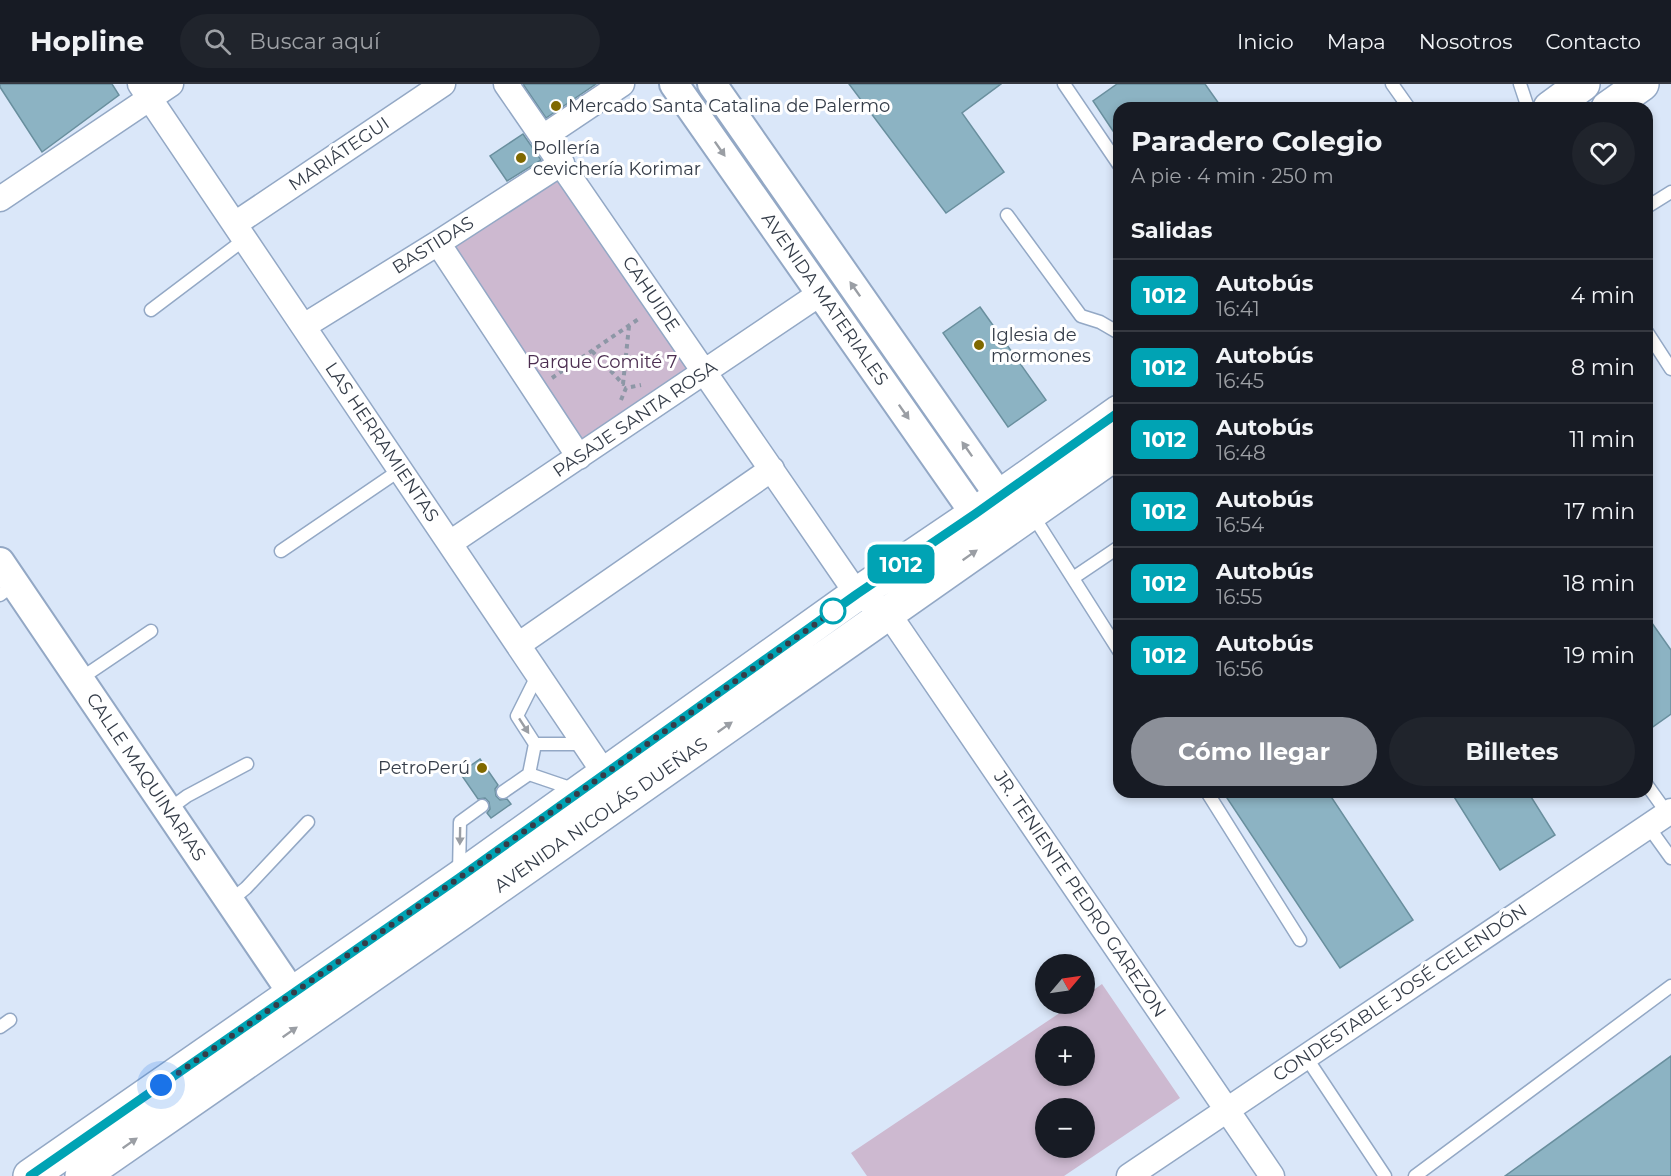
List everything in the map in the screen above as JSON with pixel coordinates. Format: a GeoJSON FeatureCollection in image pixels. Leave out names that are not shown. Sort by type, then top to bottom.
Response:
{"type":"FeatureCollection","features":[{"type":"Feature","properties":{"kind":"main road"},"geometry":{"type":"LineString","coordinates":[[1558,102],[1583,84]]}},
{"type":"Feature","properties":{"kind":"main road"},"geometry":{"type":"LineString","coordinates":[[1616,102],[1642,84]]}},
{"type":"Feature","properties":{"kind":"main road","name":"AVENIDA NICOLÁS DUEÑAS"},"geometry":{"type":"LineString","coordinates":[[82,1176],[455,893],[603,789],[857,594],[988,506],[1113,416]]}},
{"type":"Feature","properties":{"kind":"main road","name":"AVENIDA NICOLÁS DUEÑAS"},"geometry":{"type":"LineString","coordinates":[[603,789],[888,613],[1113,455]]}},
{"type":"Feature","properties":{"kind":"main road"},"geometry":{"type":"LineString","coordinates":[[30,1176],[292,993],[455,893],[603,789]]}},
{"type":"Feature","properties":{"kind":"street"},"geometry":{"type":"LineString","coordinates":[[0,200],[145,91],[171,84]]}},
{"type":"Feature","properties":{"kind":"street","name":"MARIÁTEGUI"},"geometry":{"type":"LineString","coordinates":[[240,232],[443,84]]}},
{"type":"Feature","properties":{"kind":"street","name":"CAHUIDE"},"geometry":{"type":"LineString","coordinates":[[506,84],[857,594]]}},
{"type":"Feature","properties":{"kind":"street"},"geometry":{"type":"LineString","coordinates":[[543,137],[622,84]]}},
{"type":"Feature","properties":{"kind":"street","name":"AVENIDA MATERIALES"},"geometry":{"type":"LineString","coordinates":[[674,84],[820,293],[988,506]]}},
{"type":"Feature","properties":{"kind":"street","name":"AVENIDA MATERIALES"},"geometry":{"type":"LineString","coordinates":[[712,84],[988,506]]}},
{"type":"Feature","properties":{"kind":"street","name":"LAS HERRAMIENTAS"},"geometry":{"type":"LineString","coordinates":[[145,91],[585,744],[603,789]]}},
{"type":"Feature","properties":{"kind":"street","name":"BASTIDAS"},"geometry":{"type":"LineString","coordinates":[[304,327],[562,163]]}},
{"type":"Feature","properties":{"kind":"street"},"geometry":{"type":"LineString","coordinates":[[438,243],[579,456]]}},
{"type":"Feature","properties":{"kind":"street","name":"PASAJE SANTA ROSA"},"geometry":{"type":"LineString","coordinates":[[450,543],[705,373],[820,293]]}},
{"type":"Feature","properties":{"kind":"street"},"geometry":{"type":"LineString","coordinates":[[518,645],[772,469]]}},
{"type":"Feature","properties":{"kind":"street","name":"CALLE MAQUINARIAS"},"geometry":{"type":"LineString","coordinates":[[5,580],[80,680],[292,993]]}},
{"type":"Feature","properties":{"kind":"street"},"geometry":{"type":"LineString","coordinates":[[857,594],[888,613]]}},
{"type":"Feature","properties":{"kind":"street","name":"JR. TENIENTE PEDRO GAREZON"},"geometry":{"type":"LineString","coordinates":[[888,613],[1272,1176]]}},
{"type":"Feature","properties":{"kind":"street","name":"CONDESTABLE JOSÉ CELENDÓN"},"geometry":{"type":"LineString","coordinates":[[1129,1176],[1662,817]]}},
{"type":"Feature","properties":{"kind":"lane"},"geometry":{"type":"LineString","coordinates":[[1064,84],[1113,156]]}},
{"type":"Feature","properties":{"kind":"lane"},"geometry":{"type":"LineString","coordinates":[[1392,84],[1405,102]]}},
{"type":"Feature","properties":{"kind":"lane"},"geometry":{"type":"LineString","coordinates":[[1520,84],[1526,102]]}},
{"type":"Feature","properties":{"kind":"lane"},"geometry":{"type":"LineString","coordinates":[[1653,203],[1671,192]]}},
{"type":"Feature","properties":{"kind":"lane"},"geometry":{"type":"LineString","coordinates":[[1007,215],[1081,316],[1100,322],[1113,330]]}},
{"type":"Feature","properties":{"kind":"lane"},"geometry":{"type":"LineString","coordinates":[[151,310],[240,232]]}},
{"type":"Feature","properties":{"kind":"lane"},"geometry":{"type":"LineString","coordinates":[[1653,341],[1671,369]]}},
{"type":"Feature","properties":{"kind":"lane"},"geometry":{"type":"LineString","coordinates":[[281,551],[400,470]]}},
{"type":"Feature","properties":{"kind":"lane"},"geometry":{"type":"LineString","coordinates":[[1031,513],[1113,641]]}},
{"type":"Feature","properties":{"kind":"lane"},"geometry":{"type":"LineString","coordinates":[[1073,578],[1113,552]]}},
{"type":"Feature","properties":{"kind":"lane"},"geometry":{"type":"LineString","coordinates":[[80,680],[152,631]]}},
{"type":"Feature","properties":{"kind":"lane"},"geometry":{"type":"LineString","coordinates":[[503,792],[529,774],[535,744],[517,716],[538,674]]}},
{"type":"Feature","properties":{"kind":"lane"},"geometry":{"type":"LineString","coordinates":[[535,744],[585,744]]}},
{"type":"Feature","properties":{"kind":"lane"},"geometry":{"type":"LineString","coordinates":[[168,810],[187,796],[247,764]]}},
{"type":"Feature","properties":{"kind":"lane"},"geometry":{"type":"LineString","coordinates":[[529,774],[603,789]]}},
{"type":"Feature","properties":{"kind":"lane"},"geometry":{"type":"LineString","coordinates":[[1211,798],[1300,940]]}},
{"type":"Feature","properties":{"kind":"lane"},"geometry":{"type":"LineString","coordinates":[[1653,798],[1662,817],[1671,858]]}},
{"type":"Feature","properties":{"kind":"lane"},"geometry":{"type":"LineString","coordinates":[[455,893],[460,822],[482,806]]}},
{"type":"Feature","properties":{"kind":"lane"},"geometry":{"type":"LineString","coordinates":[[230,901],[246,888],[308,822]]}},
{"type":"Feature","properties":{"kind":"lane"},"geometry":{"type":"LineString","coordinates":[[1415,1176],[1671,986]]}},
{"type":"Feature","properties":{"kind":"lane"},"geometry":{"type":"LineString","coordinates":[[1306,1057],[1385,1176]]}},
{"type":"Feature","properties":{"kind":"path"},"geometry":{"type":"LineString","coordinates":[[534,390],[659,306]]}},
{"type":"Feature","properties":{"kind":"path"},"geometry":{"type":"LineString","coordinates":[[592,351],[625,386],[629,326]]}},
{"type":"Feature","properties":{"kind":"green space","name":"Parque Comité 7"},"geometry":{"type":"Polygon","coordinates":[[[555,177],[696,381],[585,457],[450,248],[555,177]]]}},
{"type":"Feature","properties":{"kind":"green space"},"geometry":{"type":"Polygon","coordinates":[[[1102,984],[1180,1098],[1095,1155],[1095,1098],[1035,1098],[1035,1158],[1091,1158],[1064,1176],[867,1176],[851,1153],[1035,1030],[1035,1086],[1095,1086],[1095,1026],[1040,1026],[1058,1014],[1095,1014],[1095,989],[1102,984]]]}},
{"type":"Feature","properties":{"kind":"building"},"geometry":{"type":"Polygon","coordinates":[[[0,84],[112,84],[119,95],[42,152],[0,84]]]}},
{"type":"Feature","properties":{"kind":"building","name":"Mercado Santa Catalina de Palermo"},"geometry":{"type":"Polygon","coordinates":[[[523,84],[596,84],[546,118],[523,84]]]}},
{"type":"Feature","properties":{"kind":"building"},"geometry":{"type":"Polygon","coordinates":[[[849,84],[1001,84],[962,113],[1004,172],[946,213],[849,84]]]}},
{"type":"Feature","properties":{"kind":"building"},"geometry":{"type":"Polygon","coordinates":[[[1117,84],[1205,84],[1218,102],[1113,102],[1113,131],[1093,101],[1117,84]]]}},
{"type":"Feature","properties":{"kind":"building","name":"Pollería cevichería Korimar"},"geometry":{"type":"Polygon","coordinates":[[[523,134],[541,160],[507,181],[490,156],[523,134]]]}},
{"type":"Feature","properties":{"kind":"building"},"geometry":{"type":"Polygon","coordinates":[[[980,307],[1046,400],[1008,427],[943,333],[980,307]]]}},
{"type":"Feature","properties":{"kind":"building"},"geometry":{"type":"Polygon","coordinates":[[[1653,624],[1671,650],[1671,714],[1653,727],[1653,624]]]}},
{"type":"Feature","properties":{"kind":"building"},"geometry":{"type":"Polygon","coordinates":[[[480,759],[498,785],[495,789],[496,796],[500,800],[507,799],[511,804],[491,818],[487,813],[490,809],[489,802],[485,798],[478,799],[460,773],[480,759]]]}},
{"type":"Feature","properties":{"kind":"building"},"geometry":{"type":"Polygon","coordinates":[[[1227,798],[1332,798],[1413,920],[1340,968],[1227,798]]]}},
{"type":"Feature","properties":{"kind":"building"},"geometry":{"type":"Polygon","coordinates":[[[1455,798],[1532,798],[1555,835],[1500,870],[1455,798]]]}},
{"type":"Feature","properties":{"kind":"building"},"geometry":{"type":"Polygon","coordinates":[[[1671,1056],[1671,1176],[1505,1176],[1671,1056]]]}},
{"type":"Feature","properties":{"kind":"bus line","name":"1012"},"geometry":{"type":"LineString","coordinates":[[30,1176],[459,878],[857,594],[1113,416]]}},
{"type":"Feature","properties":{"kind":"place","name":"Mercado Santa Catalina de Palermo"},"geometry":{"type":"Point","coordinates":[556,106]}},
{"type":"Feature","properties":{"kind":"place","name":"Pollería cevichería Korimar"},"geometry":{"type":"Point","coordinates":[521,158]}},
{"type":"Feature","properties":{"kind":"place","name":"Iglesia de mormones"},"geometry":{"type":"Point","coordinates":[979,345]}},
{"type":"Feature","properties":{"kind":"place","name":"PetroPerú"},"geometry":{"type":"Point","coordinates":[482,768]}},
{"type":"Feature","properties":{"kind":"route"},"geometry":{"type":"LineString","coordinates":[[161,1085],[459,878],[838,608],[833,611]]}}]}
